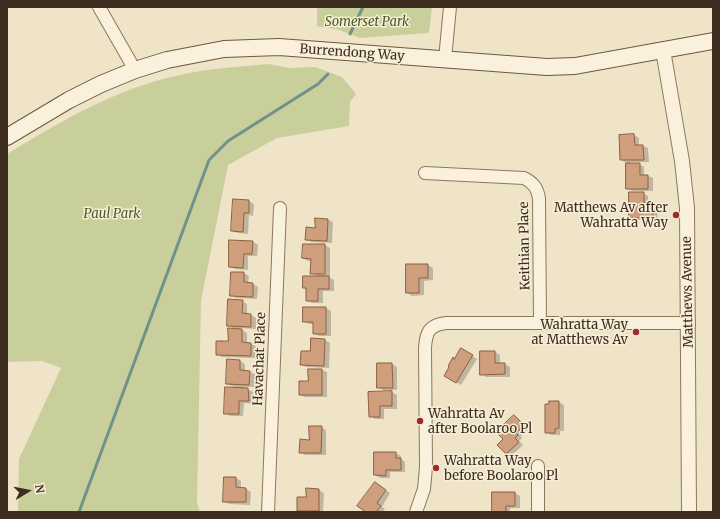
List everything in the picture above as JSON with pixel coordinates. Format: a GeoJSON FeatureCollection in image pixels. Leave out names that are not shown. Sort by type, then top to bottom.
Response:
{"type":"FeatureCollection","features":[{"type":"Feature","properties":{"kind":"main road","name":"Burrendong Way"},"geometry":{"type":"LineString","coordinates":[[7,137],[69,100],[101,84],[135,70],[197,53],[224,49],[279,47],[546,67],[575,66],[713,41]]}},
{"type":"Feature","properties":{"kind":"street"},"geometry":{"type":"LineString","coordinates":[[99,7],[135,70]]}},
{"type":"Feature","properties":{"kind":"street"},"geometry":{"type":"LineString","coordinates":[[445,59],[450,7]]}},
{"type":"Feature","properties":{"kind":"street","name":"Matthews Avenue"},"geometry":{"type":"LineString","coordinates":[[663,50],[682,161],[687,208],[689,323],[689,512]]}},
{"type":"Feature","properties":{"kind":"street","name":"Keithian Place"},"geometry":{"type":"LineString","coordinates":[[426,173],[524,178],[533,182],[537,189],[539,198],[540,322]]}},
{"type":"Feature","properties":{"kind":"street","name":"Havachat Place"},"geometry":{"type":"LineString","coordinates":[[268,512],[280,208]]}},
{"type":"Feature","properties":{"kind":"street"},"geometry":{"type":"LineString","coordinates":[[416,512],[424,489],[426,467],[426,338],[430,329],[437,324],[540,322],[689,323]]}},
{"type":"Feature","properties":{"kind":"street"},"geometry":{"type":"LineString","coordinates":[[538,466],[538,512]]}},
{"type":"Feature","properties":{"kind":"green space","name":"Somerset Park"},"geometry":{"type":"Polygon","coordinates":[[[317,7],[432,7],[429,33],[360,38],[339,30],[317,26],[317,7]]]}},
{"type":"Feature","properties":{"kind":"green space","name":"Paul Park"},"geometry":{"type":"Polygon","coordinates":[[[268,64],[290,68],[315,67],[342,77],[356,94],[350,102],[349,126],[277,138],[228,165],[201,301],[197,503],[200,512],[18,512],[19,459],[61,368],[42,361],[7,362],[7,154],[90,107],[133,88],[156,81],[213,69],[268,64]]]}},
{"type":"Feature","properties":{"kind":"building"},"geometry":{"type":"Polygon","coordinates":[[[634,134],[635,145],[643,145],[644,160],[620,160],[619,135],[634,134]]]}},
{"type":"Feature","properties":{"kind":"building"},"geometry":{"type":"Polygon","coordinates":[[[626,163],[640,163],[640,175],[648,175],[648,189],[626,189],[626,163]]]}},
{"type":"Feature","properties":{"kind":"building"},"geometry":{"type":"Polygon","coordinates":[[[629,192],[644,192],[644,203],[653,203],[653,218],[629,218],[629,192]]]}},
{"type":"Feature","properties":{"kind":"building"},"geometry":{"type":"Polygon","coordinates":[[[233,199],[249,200],[249,213],[244,213],[243,232],[231,231],[233,199]]]}},
{"type":"Feature","properties":{"kind":"building"},"geometry":{"type":"Polygon","coordinates":[[[315,218],[328,219],[327,241],[305,240],[306,227],[315,228],[315,218]]]}},
{"type":"Feature","properties":{"kind":"building"},"geometry":{"type":"Polygon","coordinates":[[[229,240],[253,241],[252,254],[244,254],[243,268],[229,267],[229,240]]]}},
{"type":"Feature","properties":{"kind":"building"},"geometry":{"type":"Polygon","coordinates":[[[303,244],[325,244],[325,274],[310,274],[311,259],[302,258],[303,244]]]}},
{"type":"Feature","properties":{"kind":"building"},"geometry":{"type":"Polygon","coordinates":[[[406,264],[428,264],[428,278],[419,278],[419,293],[406,293],[406,264]]]}},
{"type":"Feature","properties":{"kind":"building"},"geometry":{"type":"Polygon","coordinates":[[[231,272],[244,272],[244,282],[253,283],[253,297],[230,296],[231,272]]]}},
{"type":"Feature","properties":{"kind":"building"},"geometry":{"type":"Polygon","coordinates":[[[303,276],[329,276],[329,289],[318,289],[318,301],[306,301],[306,288],[303,288],[303,276]]]}},
{"type":"Feature","properties":{"kind":"building"},"geometry":{"type":"Polygon","coordinates":[[[228,299],[243,300],[242,313],[251,314],[251,327],[227,326],[228,299]]]}},
{"type":"Feature","properties":{"kind":"building"},"geometry":{"type":"Polygon","coordinates":[[[303,307],[326,307],[326,334],[313,334],[313,322],[303,322],[303,307]]]}},
{"type":"Feature","properties":{"kind":"building"},"geometry":{"type":"Polygon","coordinates":[[[228,328],[242,329],[242,342],[251,343],[251,356],[216,355],[216,341],[228,341],[228,328]]]}},
{"type":"Feature","properties":{"kind":"building"},"geometry":{"type":"Polygon","coordinates":[[[311,338],[325,339],[324,366],[300,365],[301,351],[310,351],[311,338]]]}},
{"type":"Feature","properties":{"kind":"building"},"geometry":{"type":"Polygon","coordinates":[[[461,348],[473,355],[456,383],[444,376],[453,357],[454,359],[461,348]]]}},
{"type":"Feature","properties":{"kind":"building"},"geometry":{"type":"Polygon","coordinates":[[[480,351],[495,351],[495,363],[505,363],[505,374],[480,375],[480,351]]]}},
{"type":"Feature","properties":{"kind":"building"},"geometry":{"type":"Polygon","coordinates":[[[227,359],[240,360],[240,370],[250,371],[249,385],[226,384],[227,359]]]}},
{"type":"Feature","properties":{"kind":"building"},"geometry":{"type":"Polygon","coordinates":[[[377,363],[392,363],[393,388],[377,388],[377,363]]]}},
{"type":"Feature","properties":{"kind":"building"},"geometry":{"type":"Polygon","coordinates":[[[308,369],[322,369],[322,395],[299,395],[299,381],[308,381],[308,369]]]}},
{"type":"Feature","properties":{"kind":"building"},"geometry":{"type":"Polygon","coordinates":[[[225,387],[248,388],[249,401],[239,401],[239,414],[224,414],[225,387]]]}},
{"type":"Feature","properties":{"kind":"building"},"geometry":{"type":"Polygon","coordinates":[[[392,391],[392,406],[380,406],[380,417],[369,417],[368,392],[392,391]]]}},
{"type":"Feature","properties":{"kind":"building"},"geometry":{"type":"Polygon","coordinates":[[[549,401],[559,401],[559,428],[555,429],[555,433],[545,433],[545,404],[549,404],[549,401]]]}},
{"type":"Feature","properties":{"kind":"building"},"geometry":{"type":"Polygon","coordinates":[[[514,415],[524,425],[516,433],[518,435],[515,438],[519,442],[506,454],[497,445],[503,439],[496,432],[514,415]]]}},
{"type":"Feature","properties":{"kind":"building"},"geometry":{"type":"Polygon","coordinates":[[[309,426],[322,426],[321,453],[299,453],[300,439],[309,440],[309,426]]]}},
{"type":"Feature","properties":{"kind":"building"},"geometry":{"type":"Polygon","coordinates":[[[374,452],[396,452],[396,458],[401,458],[401,470],[386,470],[386,476],[374,475],[374,452]]]}},
{"type":"Feature","properties":{"kind":"building"},"geometry":{"type":"Polygon","coordinates":[[[224,477],[236,477],[236,487],[246,488],[246,502],[223,502],[224,477]]]}},
{"type":"Feature","properties":{"kind":"building"},"geometry":{"type":"Polygon","coordinates":[[[375,482],[386,490],[377,503],[381,506],[376,512],[366,512],[357,506],[375,482]]]}},
{"type":"Feature","properties":{"kind":"building"},"geometry":{"type":"Polygon","coordinates":[[[306,488],[319,489],[319,511],[297,511],[297,497],[306,497],[306,488]]]}},
{"type":"Feature","properties":{"kind":"building"},"geometry":{"type":"Polygon","coordinates":[[[492,492],[515,492],[515,506],[506,506],[506,512],[492,512],[492,492]]]}},
{"type":"Feature","properties":{"kind":"waterway"},"geometry":{"type":"LineString","coordinates":[[350,34],[363,7]]}},
{"type":"Feature","properties":{"kind":"waterway"},"geometry":{"type":"LineString","coordinates":[[79,512],[209,160],[228,141],[318,84],[328,74]]}},
{"type":"Feature","properties":{"kind":"place","name":"Matthews Av after Wahratta Way"},"geometry":{"type":"Point","coordinates":[676,215]}},
{"type":"Feature","properties":{"kind":"place","name":"Wahratta Way at Matthews Av"},"geometry":{"type":"Point","coordinates":[636,332]}},
{"type":"Feature","properties":{"kind":"place","name":"Wahratta Av after Boolaroo Pl"},"geometry":{"type":"Point","coordinates":[420,421]}},
{"type":"Feature","properties":{"kind":"place","name":"Wahratta Way before Boolaroo Pl"},"geometry":{"type":"Point","coordinates":[436,468]}}]}
